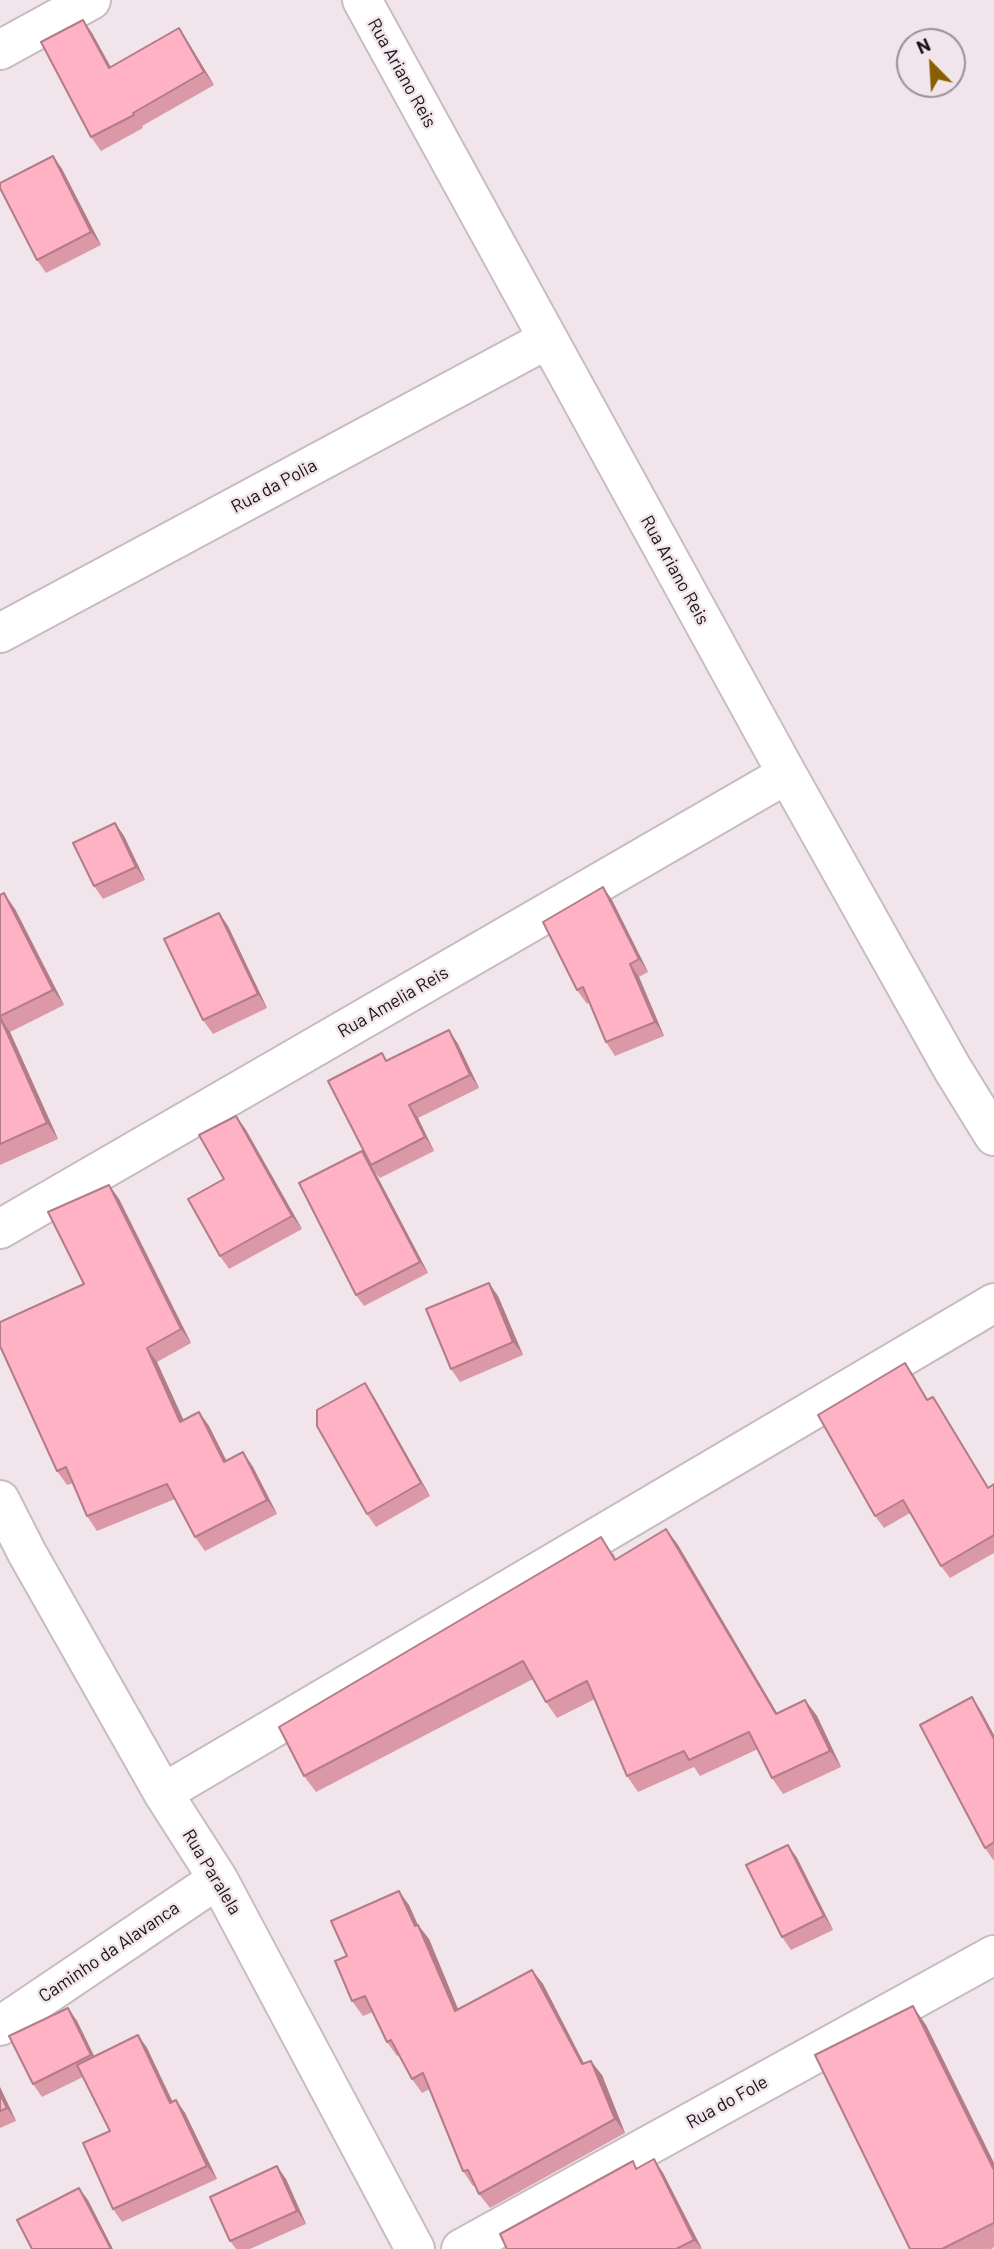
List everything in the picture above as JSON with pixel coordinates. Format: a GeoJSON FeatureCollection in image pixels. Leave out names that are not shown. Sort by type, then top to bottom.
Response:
{"type":"FeatureCollection","features":[{"type":"Feature","properties":{"kind":"street"},"geometry":{"type":"LineString","coordinates":[[0,50],[91,0]]}},
{"type":"Feature","properties":{"kind":"street","name":"Rua Ariano Reis"},"geometry":{"type":"LineString","coordinates":[[362,0],[787,774],[952,1068],[994,1136]]}},
{"type":"Feature","properties":{"kind":"street","name":"Rua da Polia"},"geometry":{"type":"LineString","coordinates":[[0,633],[548,339]]}},
{"type":"Feature","properties":{"kind":"street","name":"Rua Amelia Reis"},"geometry":{"type":"LineString","coordinates":[[0,1230],[787,774]]}},
{"type":"Feature","properties":{"kind":"street"},"geometry":{"type":"LineString","coordinates":[[163,1793],[994,1303]]}},
{"type":"Feature","properties":{"kind":"street","name":"Rua Paralela"},"geometry":{"type":"LineString","coordinates":[[0,1500],[14,1561],[218,1878],[415,2249]]}},
{"type":"Feature","properties":{"kind":"street","name":"Caminho da Alavanca"},"geometry":{"type":"LineString","coordinates":[[0,2026],[218,1878]]}},
{"type":"Feature","properties":{"kind":"street","name":"Rua do Fole"},"geometry":{"type":"LineString","coordinates":[[461,2249],[994,1955]]}},
{"type":"Feature","properties":{"kind":"building"},"geometry":{"type":"Polygon","coordinates":[[[83,20],[109,68],[179,28],[204,72],[133,113],[134,115],[91,137],[41,42],[83,20]]]}},
{"type":"Feature","properties":{"kind":"building"},"geometry":{"type":"Polygon","coordinates":[[[53,156],[91,232],[37,260],[0,188],[0,183],[53,156]]]}},
{"type":"Feature","properties":{"kind":"building"},"geometry":{"type":"Polygon","coordinates":[[[115,823],[136,867],[94,886],[73,843],[115,823]]]}},
{"type":"Feature","properties":{"kind":"building"},"geometry":{"type":"Polygon","coordinates":[[[603,887],[639,959],[630,964],[655,1022],[606,1042],[583,987],[577,990],[543,922],[603,887]]]}},
{"type":"Feature","properties":{"kind":"building"},"geometry":{"type":"Polygon","coordinates":[[[4,893],[53,990],[0,1016],[0,895],[4,893]]]}},
{"type":"Feature","properties":{"kind":"building"},"geometry":{"type":"Polygon","coordinates":[[[219,913],[258,994],[203,1020],[164,939],[219,913]]]}},
{"type":"Feature","properties":{"kind":"building"},"geometry":{"type":"Polygon","coordinates":[[[0,1017],[47,1123],[0,1144],[0,1017]]]}},
{"type":"Feature","properties":{"kind":"building"},"geometry":{"type":"Polygon","coordinates":[[[449,1030],[470,1075],[409,1105],[425,1137],[371,1165],[328,1081],[382,1053],[386,1061],[449,1030]]]}},
{"type":"Feature","properties":{"kind":"building"},"geometry":{"type":"Polygon","coordinates":[[[236,1116],[292,1216],[220,1256],[188,1199],[224,1179],[199,1135],[236,1116]]]}},
{"type":"Feature","properties":{"kind":"building"},"geometry":{"type":"Polygon","coordinates":[[[362,1151],[420,1262],[356,1295],[299,1183],[362,1151]]]}},
{"type":"Feature","properties":{"kind":"building"},"geometry":{"type":"Polygon","coordinates":[[[109,1185],[181,1329],[147,1348],[180,1422],[199,1412],[224,1462],[243,1452],[267,1500],[195,1537],[167,1484],[87,1516],[66,1467],[57,1471],[0,1346],[0,1322],[84,1284],[48,1212],[109,1185]]]}},
{"type":"Feature","properties":{"kind":"building"},"geometry":{"type":"Polygon","coordinates":[[[489,1283],[513,1342],[451,1369],[426,1309],[489,1283]]]}},
{"type":"Feature","properties":{"kind":"building"},"geometry":{"type":"Polygon","coordinates":[[[905,1363],[927,1400],[933,1397],[988,1488],[994,1484],[994,1535],[941,1566],[903,1500],[875,1516],[818,1415],[905,1363]]]}},
{"type":"Feature","properties":{"kind":"building"},"geometry":{"type":"Polygon","coordinates":[[[365,1383],[421,1483],[367,1514],[317,1426],[317,1410],[365,1383]]]}},
{"type":"Feature","properties":{"kind":"building"},"geometry":{"type":"Polygon","coordinates":[[[666,1529],[776,1714],[805,1700],[830,1751],[772,1778],[749,1732],[689,1760],[684,1751],[627,1776],[587,1681],[546,1702],[523,1661],[304,1776],[279,1727],[601,1537],[615,1560],[666,1529]]]}},
{"type":"Feature","properties":{"kind":"building"},"geometry":{"type":"Polygon","coordinates":[[[972,1697],[994,1739],[994,1842],[985,1848],[920,1725],[972,1697]]]}},
{"type":"Feature","properties":{"kind":"building"},"geometry":{"type":"Polygon","coordinates":[[[788,1845],[824,1916],[782,1937],[746,1865],[788,1845]]]}},
{"type":"Feature","properties":{"kind":"building"},"geometry":{"type":"Polygon","coordinates":[[[399,1891],[415,1926],[418,1925],[455,2011],[532,1970],[582,2064],[591,2061],[615,2119],[479,2194],[468,2170],[463,2171],[423,2073],[412,2079],[391,2040],[387,2042],[365,1996],[352,2001],[335,1961],[347,1956],[331,1921],[399,1891]]]}},
{"type":"Feature","properties":{"kind":"building"},"geometry":{"type":"Polygon","coordinates":[[[913,2006],[994,2170],[994,2223],[942,2249],[910,2249],[815,2055],[913,2006]]]}},
{"type":"Feature","properties":{"kind":"building"},"geometry":{"type":"Polygon","coordinates":[[[68,2008],[91,2055],[33,2084],[9,2036],[68,2008]]]}},
{"type":"Feature","properties":{"kind":"building"},"geometry":{"type":"Polygon","coordinates":[[[138,2035],[170,2103],[176,2100],[207,2166],[113,2209],[83,2143],[110,2131],[77,2065],[138,2035]]]}},
{"type":"Feature","properties":{"kind":"building"},"geometry":{"type":"Polygon","coordinates":[[[0,2094],[7,2108],[0,2111],[0,2094]]]}},
{"type":"Feature","properties":{"kind":"building"},"geometry":{"type":"Polygon","coordinates":[[[654,2159],[694,2240],[676,2249],[507,2249],[500,2234],[633,2161],[636,2169],[654,2159]]]}},
{"type":"Feature","properties":{"kind":"building"},"geometry":{"type":"Polygon","coordinates":[[[277,2166],[297,2211],[230,2241],[210,2197],[277,2166]]]}},
{"type":"Feature","properties":{"kind":"building"},"geometry":{"type":"Polygon","coordinates":[[[79,2188],[111,2249],[32,2249],[17,2220],[79,2188]]]}}]}
